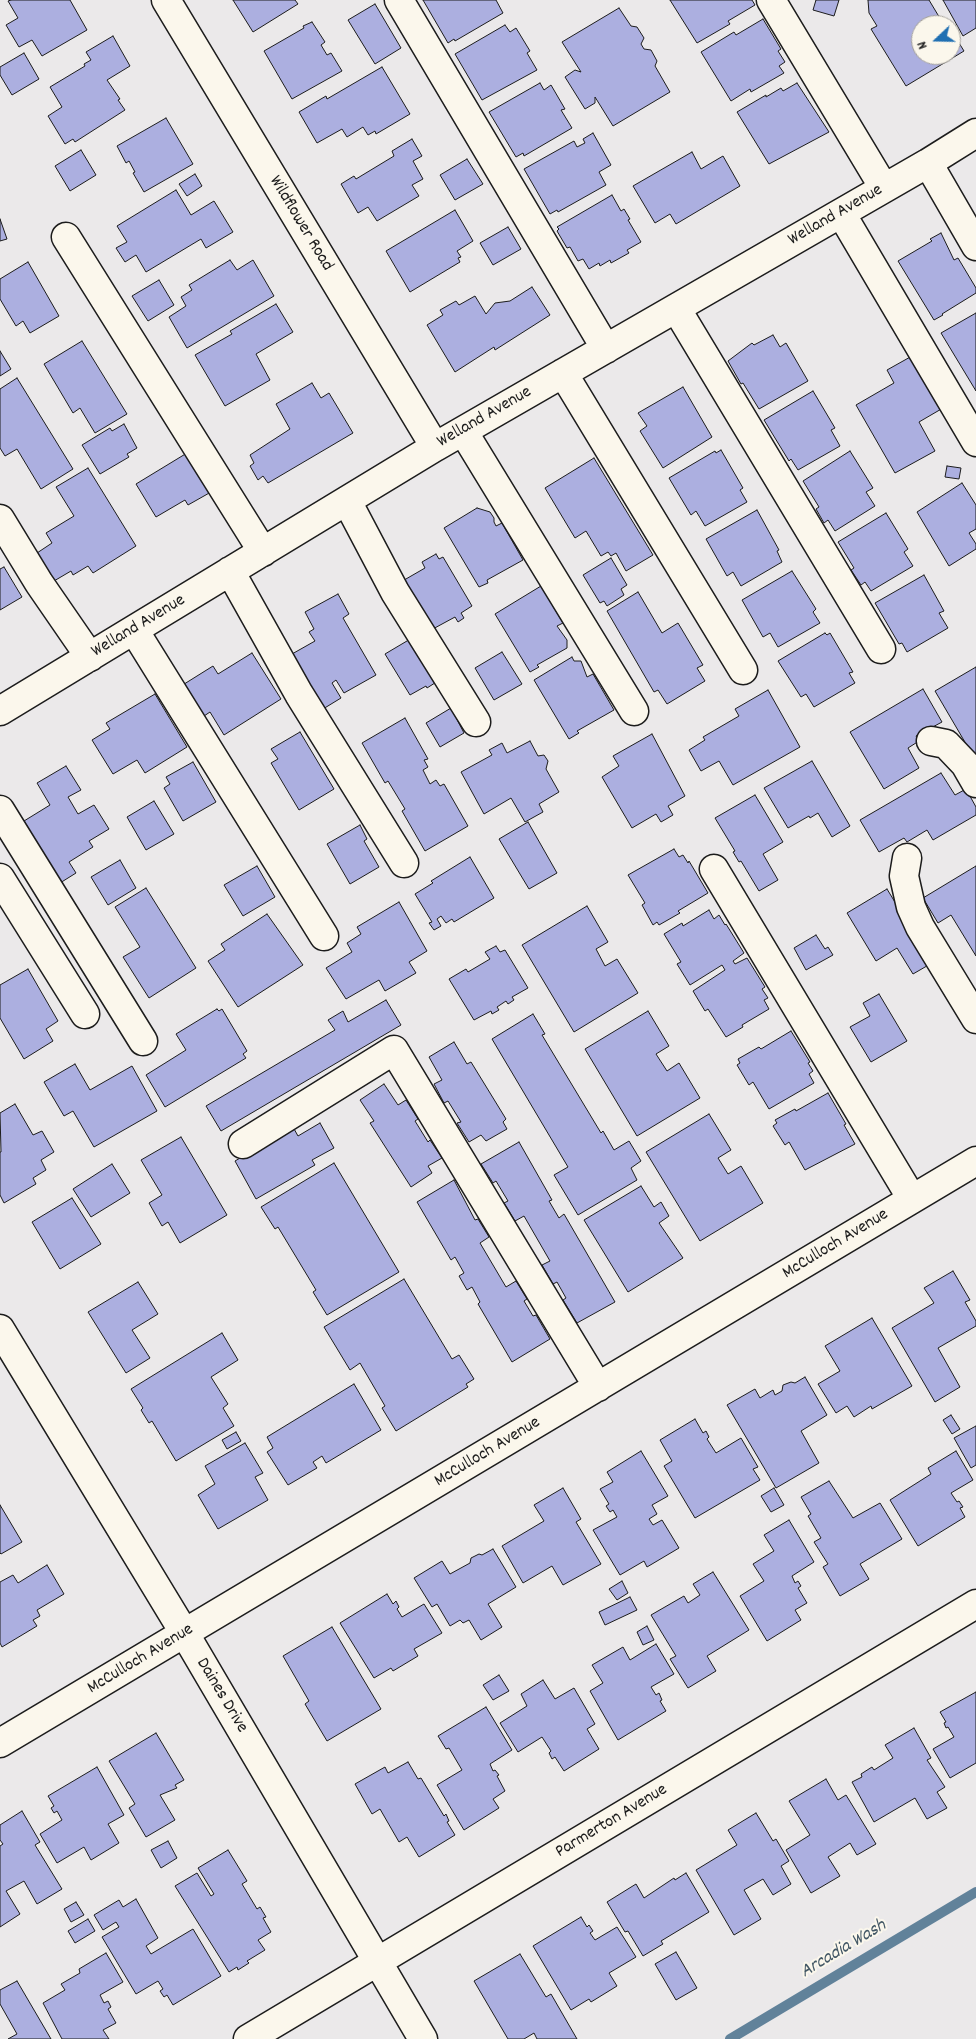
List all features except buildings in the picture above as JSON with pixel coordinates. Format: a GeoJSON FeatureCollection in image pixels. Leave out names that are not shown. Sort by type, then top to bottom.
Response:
{"type":"FeatureCollection","features":[{"type":"Feature","properties":{"kind":"street","name":"Wildflower Road"},"geometry":{"type":"LineString","coordinates":[[166,0],[435,447]]}},
{"type":"Feature","properties":{"kind":"street"},"geometry":{"type":"LineString","coordinates":[[399,0],[606,349]]}},
{"type":"Feature","properties":{"kind":"street"},"geometry":{"type":"LineString","coordinates":[[771,0],[884,188]]}},
{"type":"Feature","properties":{"kind":"street","name":"Welland Avenue"},"geometry":{"type":"LineString","coordinates":[[0,711],[435,447],[976,134]]}},
{"type":"Feature","properties":{"kind":"street"},"geometry":{"type":"LineString","coordinates":[[928,163],[976,246]]}},
{"type":"Feature","properties":{"kind":"street"},"geometry":{"type":"LineString","coordinates":[[841,213],[976,442]]}},
{"type":"Feature","properties":{"kind":"street"},"geometry":{"type":"LineString","coordinates":[[66,238],[263,552]]}},
{"type":"Feature","properties":{"kind":"street"},"geometry":{"type":"LineString","coordinates":[[676,308],[881,649]]}},
{"type":"Feature","properties":{"kind":"street"},"geometry":{"type":"LineString","coordinates":[[563,373],[743,670]]}},
{"type":"Feature","properties":{"kind":"street"},"geometry":{"type":"LineString","coordinates":[[463,431],[634,711]]}},
{"type":"Feature","properties":{"kind":"street"},"geometry":{"type":"LineString","coordinates":[[347,500],[395,592],[476,722]]}},
{"type":"Feature","properties":{"kind":"street"},"geometry":{"type":"LineString","coordinates":[[0,519],[39,583],[90,657]]}},
{"type":"Feature","properties":{"kind":"street"},"geometry":{"type":"LineString","coordinates":[[230,572],[299,694],[404,863]]}},
{"type":"Feature","properties":{"kind":"street"},"geometry":{"type":"LineString","coordinates":[[134,630],[324,936]]}},
{"type":"Feature","properties":{"kind":"street"},"geometry":{"type":"LineString","coordinates":[[931,741],[946,744],[965,764],[976,783]]}},
{"type":"Feature","properties":{"kind":"street"},"geometry":{"type":"LineString","coordinates":[[0,810],[143,1041]]}},
{"type":"Feature","properties":{"kind":"street"},"geometry":{"type":"LineString","coordinates":[[907,858],[904,876],[911,907],[920,927],[976,1019]]}},
{"type":"Feature","properties":{"kind":"street"},"geometry":{"type":"LineString","coordinates":[[714,869],[912,1199]]}},
{"type":"Feature","properties":{"kind":"street"},"geometry":{"type":"LineString","coordinates":[[0,878],[85,1014]]}},
{"type":"Feature","properties":{"kind":"street"},"geometry":{"type":"LineString","coordinates":[[243,1144],[394,1050],[598,1387]]}},
{"type":"Feature","properties":{"kind":"street","name":"McCulloch Avenue"},"geometry":{"type":"LineString","coordinates":[[0,1744],[976,1160]]}},
{"type":"Feature","properties":{"kind":"street","name":"Daines Drive"},"geometry":{"type":"LineString","coordinates":[[0,1329],[185,1634],[424,2039]]}},
{"type":"Feature","properties":{"kind":"street","name":"Parmerton Avenue"},"geometry":{"type":"LineString","coordinates":[[248,2039],[976,1604]]}},
{"type":"Feature","properties":{"kind":"waterway","name":"Arcadia Wash"},"geometry":{"type":"LineString","coordinates":[[730,2039],[976,1892]]}}]}
